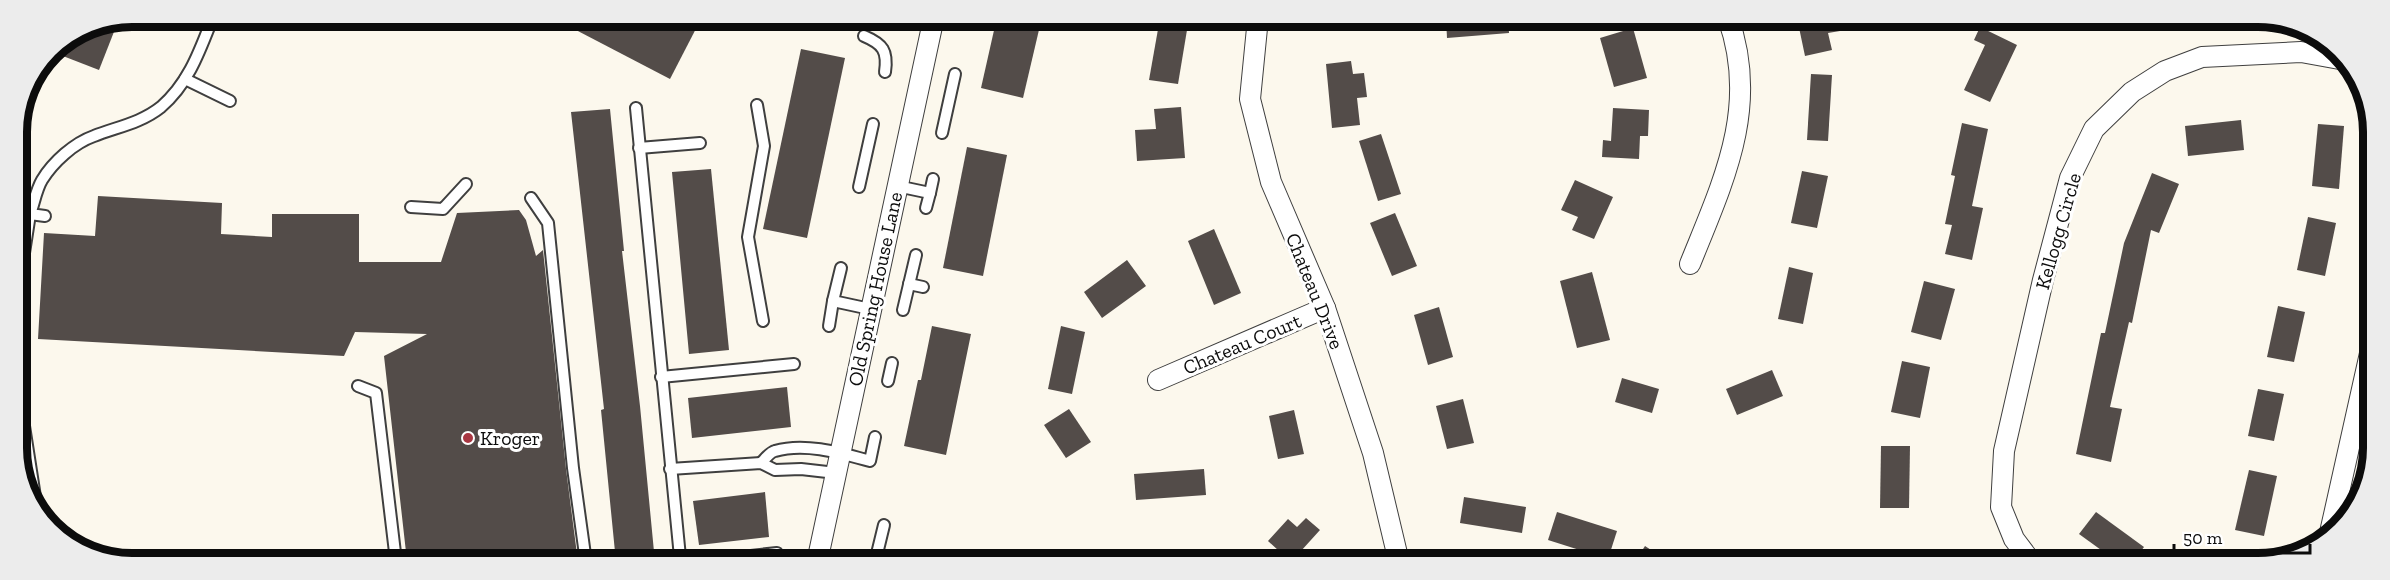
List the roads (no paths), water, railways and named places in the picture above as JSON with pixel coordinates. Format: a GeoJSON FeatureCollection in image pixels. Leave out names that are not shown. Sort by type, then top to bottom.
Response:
{"type":"FeatureCollection","features":[{"type":"Feature","properties":{"kind":"street","name":"Old Spring House Lane"},"geometry":{"type":"LineString","coordinates":[[819,553],[932,27]]}},
{"type":"Feature","properties":{"kind":"street","name":"Chateau Drive"},"geometry":{"type":"LineString","coordinates":[[1257,27],[1250,99],[1271,182],[1325,308],[1373,453],[1397,553]]}},
{"type":"Feature","properties":{"kind":"street"},"geometry":{"type":"LineString","coordinates":[[1690,264],[1729,166],[1741,98],[1737,43],[1731,27]]}},
{"type":"Feature","properties":{"kind":"street","name":"Kellogg Circle"},"geometry":{"type":"LineString","coordinates":[[2024,553],[2014,539],[2001,507],[2004,451],[2043,280],[2070,178],[2094,129],[2132,92],[2165,71],[2202,57],[2301,52],[2332,58]]}},
{"type":"Feature","properties":{"kind":"street","name":"Chateau Court"},"geometry":{"type":"LineString","coordinates":[[1158,380],[1325,308]]}},
{"type":"Feature","properties":{"kind":"street"},"geometry":{"type":"LineString","coordinates":[[2332,522],[2363,384]]}},
{"type":"Feature","properties":{"kind":"lane"},"geometry":{"type":"LineString","coordinates":[[27,234],[30,214],[42,180],[65,152],[90,137],[137,122],[160,108],[186,79],[209,27]]}},
{"type":"Feature","properties":{"kind":"lane"},"geometry":{"type":"LineString","coordinates":[[864,36],[878,42],[886,54],[885,72]]}},
{"type":"Feature","properties":{"kind":"lane"},"geometry":{"type":"LineString","coordinates":[[942,133],[955,74]]}},
{"type":"Feature","properties":{"kind":"lane"},"geometry":{"type":"LineString","coordinates":[[186,79],[230,101]]}},
{"type":"Feature","properties":{"kind":"lane"},"geometry":{"type":"LineString","coordinates":[[757,105],[764,146],[748,237],[763,321]]}},
{"type":"Feature","properties":{"kind":"lane"},"geometry":{"type":"LineString","coordinates":[[636,108],[680,553]]}},
{"type":"Feature","properties":{"kind":"lane"},"geometry":{"type":"LineString","coordinates":[[859,187],[873,124]]}},
{"type":"Feature","properties":{"kind":"lane"},"geometry":{"type":"LineString","coordinates":[[639,148],[700,143]]}},
{"type":"Feature","properties":{"kind":"lane"},"geometry":{"type":"LineString","coordinates":[[926,208],[933,179]]}},
{"type":"Feature","properties":{"kind":"lane"},"geometry":{"type":"LineString","coordinates":[[411,207],[443,209],[466,184]]}},
{"type":"Feature","properties":{"kind":"lane"},"geometry":{"type":"LineString","coordinates":[[897,186],[930,193]]}},
{"type":"Feature","properties":{"kind":"lane"},"geometry":{"type":"LineString","coordinates":[[531,198],[548,223],[572,456],[585,553]]}},
{"type":"Feature","properties":{"kind":"lane"},"geometry":{"type":"LineString","coordinates":[[30,214],[45,216]]}},
{"type":"Feature","properties":{"kind":"lane"},"geometry":{"type":"LineString","coordinates":[[903,310],[916,255]]}},
{"type":"Feature","properties":{"kind":"lane"},"geometry":{"type":"LineString","coordinates":[[829,326],[841,268]]}},
{"type":"Feature","properties":{"kind":"lane"},"geometry":{"type":"LineString","coordinates":[[909,284],[923,287]]}},
{"type":"Feature","properties":{"kind":"lane"},"geometry":{"type":"LineString","coordinates":[[833,302],[870,309]]}},
{"type":"Feature","properties":{"kind":"lane"},"geometry":{"type":"LineString","coordinates":[[661,377],[794,363]]}},
{"type":"Feature","properties":{"kind":"lane"},"geometry":{"type":"LineString","coordinates":[[888,381],[892,363]]}},
{"type":"Feature","properties":{"kind":"lane"},"geometry":{"type":"LineString","coordinates":[[358,386],[376,393],[395,553]]}},
{"type":"Feature","properties":{"kind":"lane"},"geometry":{"type":"LineString","coordinates":[[761,463],[773,451],[804,448],[840,453],[870,461],[875,437]]}},
{"type":"Feature","properties":{"kind":"lane"},"geometry":{"type":"LineString","coordinates":[[670,470],[761,463],[775,470],[801,469],[836,473]]}},
{"type":"Feature","properties":{"kind":"lane"},"geometry":{"type":"LineString","coordinates":[[877,553],[884,525]]}},
{"type":"Feature","properties":{"kind":"place","name":"Kroger"},"geometry":{"type":"Point","coordinates":[468,438]}}]}
